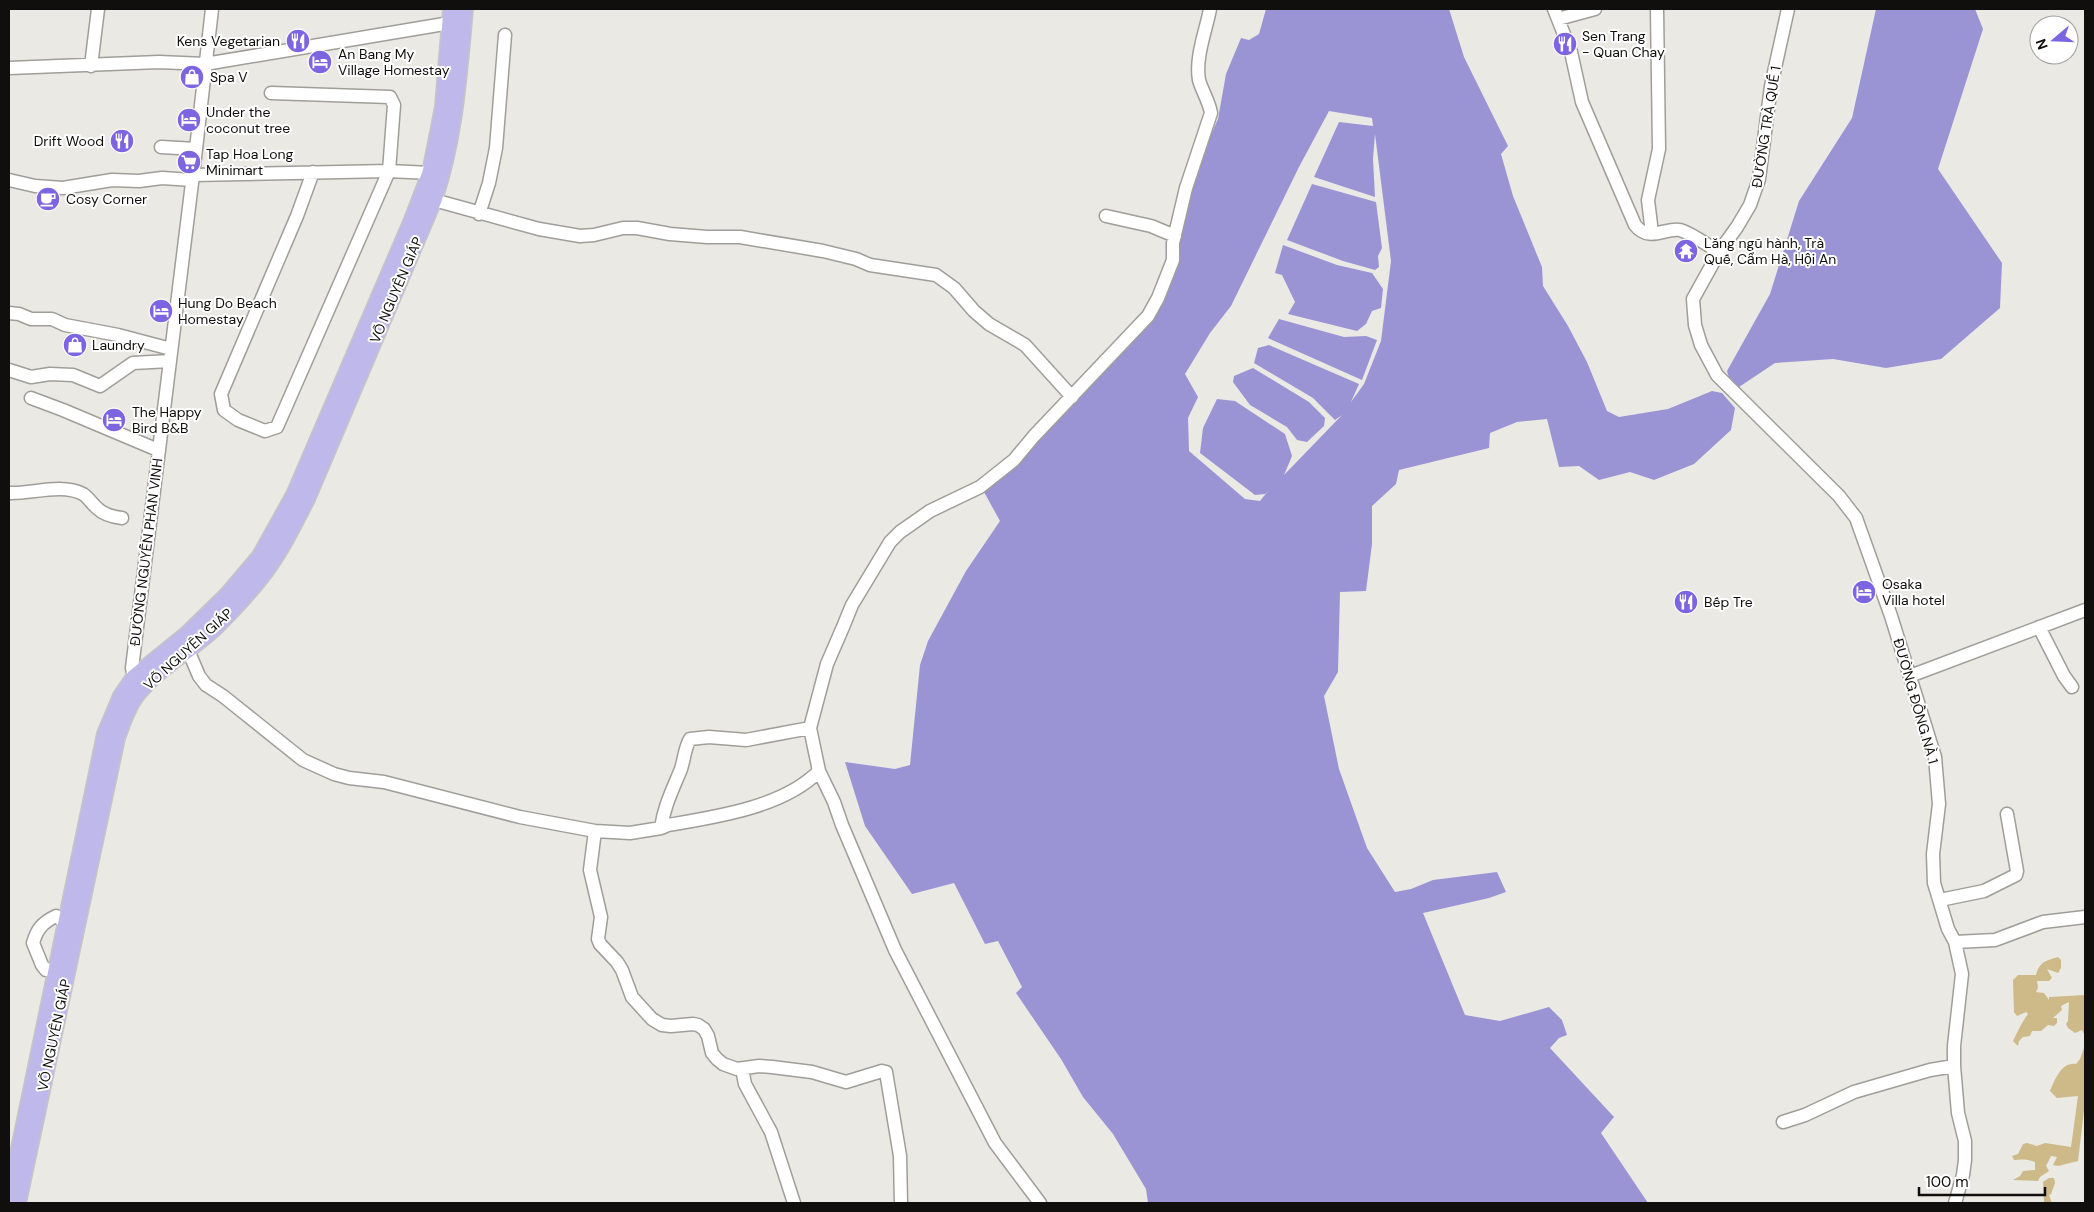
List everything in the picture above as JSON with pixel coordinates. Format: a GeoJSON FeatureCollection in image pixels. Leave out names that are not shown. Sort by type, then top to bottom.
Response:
{"type":"FeatureCollection","features":[{"type":"Feature","properties":{"kind":"main road","name":"VÕ NGUYÊN GIÁP"},"geometry":{"type":"LineString","coordinates":[[72,924],[105,734],[121,696],[134,677],[187,634],[215,608],[260,556],[276,530],[302,477],[412,220],[436,174],[451,139],[465,9]]}},
{"type":"Feature","properties":{"kind":"main road","name":"VÕ NGUYÊN GIÁP"},"geometry":{"type":"LineString","coordinates":[[9,1197],[117,738],[135,697],[163,669],[216,627],[256,585],[285,541],[307,498],[434,200],[451,16]]}},
{"type":"Feature","properties":{"kind":"main road","name":"VÕ NGUYÊN GIÁP"},"geometry":{"type":"LineString","coordinates":[[18,1203],[62,971]]}},
{"type":"Feature","properties":{"kind":"street"},"geometry":{"type":"LineString","coordinates":[[91,66],[98,9]]}},
{"type":"Feature","properties":{"kind":"street","name":"ĐƯỜNG NGUYỄN PHAN VINH"},"geometry":{"type":"LineString","coordinates":[[134,677],[132,668],[193,178],[212,9]]}},
{"type":"Feature","properties":{"kind":"street"},"geometry":{"type":"LineString","coordinates":[[1040,1203],[995,1143],[895,950],[842,826],[834,802],[819,771],[810,728],[827,664],[842,627],[852,605],[890,542],[900,532],[930,511],[980,487],[999,473],[1018,456],[1034,436],[1148,316],[1158,298],[1173,260],[1175,236],[1186,188],[1211,113],[1210,105],[1199,78],[1200,55],[1210,9]]}},
{"type":"Feature","properties":{"kind":"street"},"geometry":{"type":"LineString","coordinates":[[1595,9],[1556,14],[1571,52],[1582,102],[1635,225],[1639,230],[1652,233],[1679,230],[1719,252]]}},
{"type":"Feature","properties":{"kind":"street"},"geometry":{"type":"LineString","coordinates":[[1652,233],[1648,200],[1659,149],[1657,9]]}},
{"type":"Feature","properties":{"kind":"street","name":"ĐƯỜNG TRÀ QUẾ 1"},"geometry":{"type":"LineString","coordinates":[[1717,375],[1701,345],[1695,325],[1693,299],[1719,252],[1738,227],[1750,206],[1760,179],[1771,86],[1788,9]]}},
{"type":"Feature","properties":{"kind":"street"},"geometry":{"type":"LineString","coordinates":[[9,68],[159,62],[205,64],[451,16]]}},
{"type":"Feature","properties":{"kind":"street"},"geometry":{"type":"LineString","coordinates":[[479,214],[489,183],[496,148],[505,34]]}},
{"type":"Feature","properties":{"kind":"street"},"geometry":{"type":"LineString","coordinates":[[271,93],[390,97],[394,105],[389,171],[277,427],[265,431],[253,427],[227,413],[222,404],[221,394],[297,216],[313,172]]}},
{"type":"Feature","properties":{"kind":"street"},"geometry":{"type":"LineString","coordinates":[[161,147],[196,148]]}},
{"type":"Feature","properties":{"kind":"street"},"geometry":{"type":"LineString","coordinates":[[9,180],[26,185],[54,188],[112,180],[139,181],[162,178],[313,172],[389,171],[436,174]]}},
{"type":"Feature","properties":{"kind":"street"},"geometry":{"type":"LineString","coordinates":[[434,200],[479,214],[539,229],[580,236],[594,235],[623,228],[638,228],[670,234],[746,238],[856,258],[870,265],[936,275],[954,288],[974,311],[989,324],[1025,345],[1072,397]]}},
{"type":"Feature","properties":{"kind":"street"},"geometry":{"type":"LineString","coordinates":[[1106,216],[1151,226],[1175,236]]}},
{"type":"Feature","properties":{"kind":"street"},"geometry":{"type":"LineString","coordinates":[[9,313],[19,314],[31,319],[52,319],[65,325],[118,335],[171,355]]}},
{"type":"Feature","properties":{"kind":"street"},"geometry":{"type":"LineString","coordinates":[[9,370],[31,377],[50,374],[73,375],[100,386],[133,363],[171,355]]}},
{"type":"Feature","properties":{"kind":"street","name":"ĐƯỜNG ĐỒNG NÀ 1"},"geometry":{"type":"LineString","coordinates":[[1717,375],[1839,496],[1856,518],[1910,676],[1935,758],[1939,804],[1933,867],[1934,883],[1948,928],[1955,942],[1962,974],[1954,1046],[1954,1066],[1958,1113],[1965,1141],[1965,1160],[1955,1203]]}},
{"type":"Feature","properties":{"kind":"street"},"geometry":{"type":"LineString","coordinates":[[31,398],[158,450]]}},
{"type":"Feature","properties":{"kind":"street"},"geometry":{"type":"LineString","coordinates":[[9,494],[62,489],[73,491],[90,499],[104,514],[122,518]]}},
{"type":"Feature","properties":{"kind":"street"},"geometry":{"type":"LineString","coordinates":[[1910,676],[2085,610]]}},
{"type":"Feature","properties":{"kind":"street"},"geometry":{"type":"LineString","coordinates":[[2039,627],[2064,676],[2072,687]]}},
{"type":"Feature","properties":{"kind":"street"},"geometry":{"type":"LineString","coordinates":[[188,650],[199,676],[206,685],[244,712],[289,750],[310,764],[349,778],[384,782],[520,817],[596,831],[630,832],[662,828],[668,825],[741,811],[803,785],[819,771]]}},
{"type":"Feature","properties":{"kind":"street"},"geometry":{"type":"LineString","coordinates":[[662,828],[667,800],[680,772],[687,743],[690,739],[746,740],[810,728]]}},
{"type":"Feature","properties":{"kind":"street"},"geometry":{"type":"LineString","coordinates":[[1940,900],[1984,890],[2016,875],[2017,871],[2007,814]]}},
{"type":"Feature","properties":{"kind":"street"},"geometry":{"type":"LineString","coordinates":[[596,831],[590,870],[601,918],[598,938],[600,944],[617,962],[632,997],[660,1024],[671,1026],[698,1025],[704,1029],[708,1036],[712,1053],[730,1068],[772,1067],[812,1072],[846,1082],[882,1071],[886,1072],[900,1156],[901,1203]]}},
{"type":"Feature","properties":{"kind":"street"},"geometry":{"type":"LineString","coordinates":[[62,971],[46,970],[33,943],[37,929],[46,921],[56,916],[72,924]]}},
{"type":"Feature","properties":{"kind":"street"},"geometry":{"type":"LineString","coordinates":[[1955,942],[1995,940],[2043,922],[2085,917]]}},
{"type":"Feature","properties":{"kind":"street"},"geometry":{"type":"LineString","coordinates":[[1782,1122],[1805,1115],[1854,1092],[1930,1070],[1954,1066]]}},
{"type":"Feature","properties":{"kind":"street"},"geometry":{"type":"LineString","coordinates":[[742,1069],[745,1084],[771,1132],[794,1203]]}},
{"type":"Feature","properties":{"kind":"shaded area"},"geometry":{"type":"Polygon","coordinates":[[[1266,9],[1449,9],[1464,57],[1508,146],[1501,154],[1513,196],[1542,267],[1543,286],[1568,326],[1587,362],[1607,411],[1619,417],[1668,409],[1712,391],[1722,393],[1735,408],[1731,430],[1694,464],[1654,480],[1630,472],[1599,480],[1579,466],[1559,467],[1547,419],[1517,422],[1490,433],[1489,448],[1399,470],[1396,484],[1372,506],[1372,544],[1366,591],[1340,592],[1338,672],[1324,696],[1339,769],[1367,848],[1395,892],[1411,889],[1433,880],[1497,872],[1506,892],[1489,898],[1423,913],[1465,1015],[1500,1021],[1549,1007],[1562,1020],[1567,1035],[1559,1038],[1550,1048],[1614,1117],[1601,1133],[1648,1203],[1148,1203],[1146,1189],[1113,1134],[1083,1097],[1061,1059],[1016,993],[1022,987],[998,941],[985,944],[954,883],[912,894],[865,826],[845,762],[895,769],[910,765],[920,665],[928,641],[966,571],[1000,521],[984,492],[1153,318],[1166,297],[1176,269],[1183,211],[1208,141],[1218,119],[1226,74],[1241,38],[1249,40],[1259,34],[1266,9]],[[1329,111],[1299,167],[1231,306],[1210,333],[1185,374],[1198,397],[1188,418],[1189,451],[1245,499],[1260,501],[1268,491],[1265,494],[1255,495],[1200,453],[1203,428],[1217,399],[1235,401],[1285,434],[1292,456],[1284,475],[1342,415],[1335,420],[1313,398],[1254,363],[1258,348],[1269,345],[1359,384],[1351,402],[1364,384],[1381,341],[1391,261],[1375,134],[1373,159],[1375,197],[1314,177],[1339,122],[1373,126],[1372,118],[1329,111]]]}},
{"type":"Feature","properties":{"kind":"shaded area"},"geometry":{"type":"Polygon","coordinates":[[[1876,9],[1975,9],[1983,29],[1938,169],[2002,263],[2000,308],[1941,359],[1886,368],[1833,359],[1775,363],[1733,391],[1727,371],[1770,294],[1799,201],[1852,118],[1876,9]]]}},
{"type":"Feature","properties":{"kind":"shaded area"},"geometry":{"type":"Polygon","coordinates":[[[1312,184],[1376,202],[1382,248],[1378,256],[1379,267],[1375,270],[1343,261],[1287,240],[1312,184]]]}},
{"type":"Feature","properties":{"kind":"shaded area"},"geometry":{"type":"Polygon","coordinates":[[[1283,245],[1337,265],[1372,273],[1383,289],[1381,308],[1372,311],[1366,324],[1357,331],[1288,314],[1295,302],[1282,275],[1275,273],[1283,245]]]}},
{"type":"Feature","properties":{"kind":"shaded area"},"geometry":{"type":"Polygon","coordinates":[[[1279,319],[1344,337],[1366,336],[1377,340],[1362,380],[1268,338],[1279,319]]]}},
{"type":"Feature","properties":{"kind":"shaded area"},"geometry":{"type":"Polygon","coordinates":[[[1253,368],[1309,402],[1325,418],[1324,426],[1307,442],[1297,440],[1287,427],[1250,405],[1233,382],[1234,376],[1253,368]]]}},
{"type":"Feature","properties":{"kind":"shaded area"},"geometry":{"type":"Polygon","coordinates":[[[2058,957],[2061,960],[2061,968],[2058,973],[2047,969],[2052,978],[2049,981],[2037,981],[2038,988],[2036,992],[2044,993],[2049,1000],[2049,997],[2085,995],[2085,1036],[2082,1030],[2075,1033],[2066,1024],[2068,1021],[2069,1002],[2061,1006],[2062,1010],[2053,1018],[2057,1018],[2057,1023],[2054,1026],[2048,1025],[2041,1031],[2032,1031],[2030,1036],[2023,1037],[2019,1041],[2018,1046],[2013,1041],[2028,1014],[2026,1012],[2017,1016],[2014,1012],[2013,980],[2018,975],[2036,975],[2042,964],[2058,957]]]}},
{"type":"Feature","properties":{"kind":"shaded area"},"geometry":{"type":"Polygon","coordinates":[[[2085,1045],[2085,1102],[2078,1161],[2058,1166],[2053,1165],[2057,1157],[2051,1156],[2046,1166],[2049,1171],[2040,1177],[2038,1181],[2013,1180],[2020,1176],[2023,1171],[2035,1170],[2035,1162],[2030,1160],[2014,1160],[2012,1156],[2018,1154],[2023,1144],[2027,1143],[2037,1146],[2045,1143],[2071,1147],[2078,1096],[2057,1098],[2050,1091],[2062,1069],[2071,1064],[2076,1064],[2080,1059],[2085,1045]]]}},
{"type":"Feature","properties":{"kind":"shaded area"},"geometry":{"type":"Polygon","coordinates":[[[2049,1178],[2054,1178],[2055,1183],[2049,1195],[2052,1203],[2044,1203],[2043,1182],[2049,1178]]]}},
{"type":"Feature","properties":{"kind":"place","name":"Kens Vegetarian"},"geometry":{"type":"Point","coordinates":[298,41]}},
{"type":"Feature","properties":{"kind":"place","name":"Sen Trang - Quan Chay"},"geometry":{"type":"Point","coordinates":[1565,44]}},
{"type":"Feature","properties":{"kind":"place","name":"An Bang My Village Homestay"},"geometry":{"type":"Point","coordinates":[320,62]}},
{"type":"Feature","properties":{"kind":"place","name":"Spa V"},"geometry":{"type":"Point","coordinates":[192,77]}},
{"type":"Feature","properties":{"kind":"place","name":"Under the coconut tree"},"geometry":{"type":"Point","coordinates":[189,120]}},
{"type":"Feature","properties":{"kind":"place","name":"Drift Wood"},"geometry":{"type":"Point","coordinates":[122,141]}},
{"type":"Feature","properties":{"kind":"place","name":"Tap Hoa Long Minimart"},"geometry":{"type":"Point","coordinates":[189,162]}},
{"type":"Feature","properties":{"kind":"place","name":"Cosy Corner"},"geometry":{"type":"Point","coordinates":[48,199]}},
{"type":"Feature","properties":{"kind":"place","name":"Lăng ngũ hành, Trà Quế, Cẩm Hà, Hội An"},"geometry":{"type":"Point","coordinates":[1686,251]}},
{"type":"Feature","properties":{"kind":"place","name":"Hung Do Beach Homestay"},"geometry":{"type":"Point","coordinates":[161,311]}},
{"type":"Feature","properties":{"kind":"place","name":"Laundry"},"geometry":{"type":"Point","coordinates":[75,345]}},
{"type":"Feature","properties":{"kind":"place","name":"The Happy Bird B&B"},"geometry":{"type":"Point","coordinates":[114,420]}},
{"type":"Feature","properties":{"kind":"place","name":"Osaka Villa hotel"},"geometry":{"type":"Point","coordinates":[1864,592]}},
{"type":"Feature","properties":{"kind":"place","name":"Bếp Tre"},"geometry":{"type":"Point","coordinates":[1686,602]}}]}
